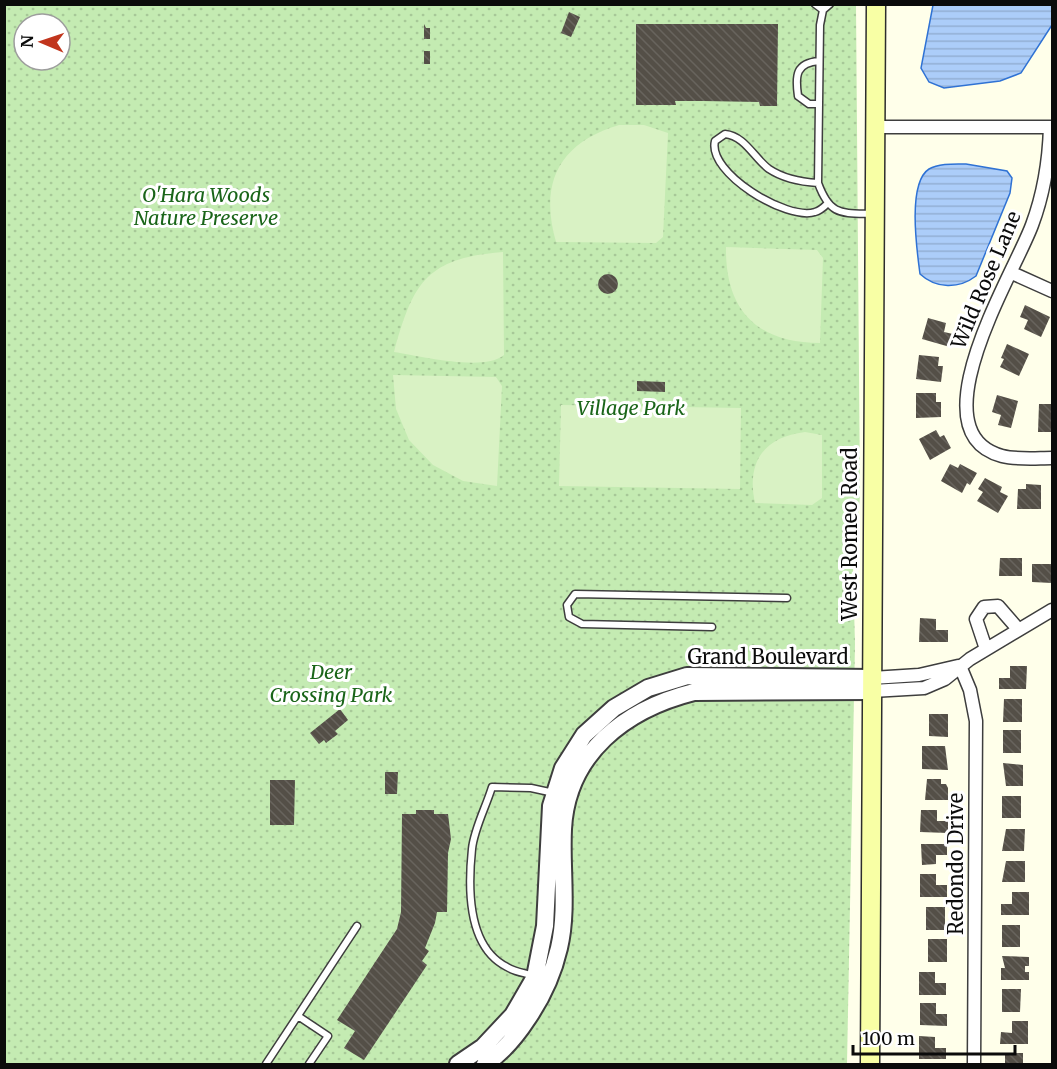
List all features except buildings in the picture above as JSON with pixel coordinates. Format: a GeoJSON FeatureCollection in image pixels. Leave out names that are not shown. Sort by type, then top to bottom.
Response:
{"type":"FeatureCollection","features":[{"type":"Feature","properties":{"kind":"main road","name":"West Romeo Road"},"geometry":{"type":"LineString","coordinates":[[870,1065],[876,4]]}},
{"type":"Feature","properties":{"kind":"street"},"geometry":{"type":"LineString","coordinates":[[874,127],[1052,127]]}},
{"type":"Feature","properties":{"kind":"street","name":"Wild Rose Lane"},"geometry":{"type":"LineString","coordinates":[[1052,127],[1044,185],[1032,224],[975,355],[967,393],[968,420],[978,440],[994,453],[1012,457],[1053,458]]}},
{"type":"Feature","properties":{"kind":"street"},"geometry":{"type":"LineString","coordinates":[[1012,273],[1053,291]]}},
{"type":"Feature","properties":{"kind":"street"},"geometry":{"type":"LineString","coordinates":[[986,649],[976,619],[984,607],[998,606],[1018,629]]}},
{"type":"Feature","properties":{"kind":"street"},"geometry":{"type":"LineString","coordinates":[[872,684],[924,688],[945,679],[986,649],[1053,610]]}},
{"type":"Feature","properties":{"kind":"street","name":"Redondo Drive"},"geometry":{"type":"LineString","coordinates":[[960,666],[970,690],[976,721],[974,1065]]}},
{"type":"Feature","properties":{"kind":"street","name":"Grand Boulevard"},"geometry":{"type":"LineString","coordinates":[[485,1065],[520,1031],[542,998],[548,829],[561,795],[600,742],[634,714],[669,698],[694,692],[872,684]]}},
{"type":"Feature","properties":{"kind":"street","name":"Grand Boulevard"},"geometry":{"type":"LineString","coordinates":[[459,1065],[483,1047],[542,979]]}},
{"type":"Feature","properties":{"kind":"lane"},"geometry":{"type":"LineString","coordinates":[[815,4],[823,10]]}},
{"type":"Feature","properties":{"kind":"lane"},"geometry":{"type":"LineString","coordinates":[[830,4],[823,10],[819,61],[818,183],[827,204],[837,212],[874,214]]}},
{"type":"Feature","properties":{"kind":"lane"},"geometry":{"type":"LineString","coordinates":[[819,61],[804,64],[798,68],[796,82],[798,96],[809,104],[819,104]]}},
{"type":"Feature","properties":{"kind":"lane"},"geometry":{"type":"LineString","coordinates":[[818,183],[788,178],[770,170],[734,135],[725,134],[715,141],[716,157],[725,169],[760,197],[801,213],[815,212],[827,204]]}},
{"type":"Feature","properties":{"kind":"lane"},"geometry":{"type":"LineString","coordinates":[[712,627],[582,624],[569,617],[567,605],[575,594],[787,598]]}},
{"type":"Feature","properties":{"kind":"lane"},"geometry":{"type":"LineString","coordinates":[[542,979],[506,967],[487,950],[478,934],[471,903],[472,847],[492,787],[531,788],[561,795]]}},
{"type":"Feature","properties":{"kind":"lane"},"geometry":{"type":"LineString","coordinates":[[266,1065],[357,926]]}},
{"type":"Feature","properties":{"kind":"lane"},"geometry":{"type":"LineString","coordinates":[[298,1016],[328,1036],[309,1065]]}},
{"type":"Feature","properties":{"kind":"green space"},"geometry":{"type":"Polygon","coordinates":[[[5,5],[856,5],[860,496],[853,571],[855,644],[847,1064],[5,1064],[5,5]]]}},
{"type":"Feature","properties":{"kind":"green space"},"geometry":{"type":"Polygon","coordinates":[[[619,125],[644,125],[668,133],[663,237],[656,243],[556,242],[551,221],[550,201],[559,168],[568,154],[581,143],[619,125]]]}},
{"type":"Feature","properties":{"kind":"green space"},"geometry":{"type":"Polygon","coordinates":[[[726,247],[817,250],[823,258],[820,343],[779,337],[762,329],[749,319],[731,289],[726,247]]]}},
{"type":"Feature","properties":{"kind":"green space"},"geometry":{"type":"Polygon","coordinates":[[[503,252],[504,355],[495,360],[467,363],[394,352],[408,308],[427,278],[456,260],[503,252]]]}},
{"type":"Feature","properties":{"kind":"green space"},"geometry":{"type":"Polygon","coordinates":[[[393,375],[496,377],[502,386],[497,486],[463,481],[433,465],[409,440],[396,409],[393,375]]]}},
{"type":"Feature","properties":{"kind":"green space","name":"Village Park"},"geometry":{"type":"Polygon","coordinates":[[[561,405],[741,408],[740,489],[559,486],[561,405]]]}},
{"type":"Feature","properties":{"kind":"green space"},"geometry":{"type":"Polygon","coordinates":[[[805,432],[822,435],[822,498],[812,505],[755,503],[753,475],[761,454],[779,439],[805,432]]]}},
{"type":"Feature","properties":{"kind":"water"},"geometry":{"type":"Polygon","coordinates":[[[933,5],[1052,5],[1052,25],[1021,73],[1000,81],[944,88],[929,82],[921,68],[933,5]]]}},
{"type":"Feature","properties":{"kind":"water"},"geometry":{"type":"Polygon","coordinates":[[[966,164],[1007,171],[1012,178],[1010,193],[976,276],[955,285],[940,285],[920,274],[915,218],[918,188],[922,177],[933,167],[966,164]]]}},
{"type":"Feature","properties":{"kind":"park label","name":"O'Hara Woods Nature Preserve"},"geometry":{"type":"Point","coordinates":[206,206]}},
{"type":"Feature","properties":{"kind":"park label","name":"Deer Crossing Park"},"geometry":{"type":"Point","coordinates":[331,684]}}]}
